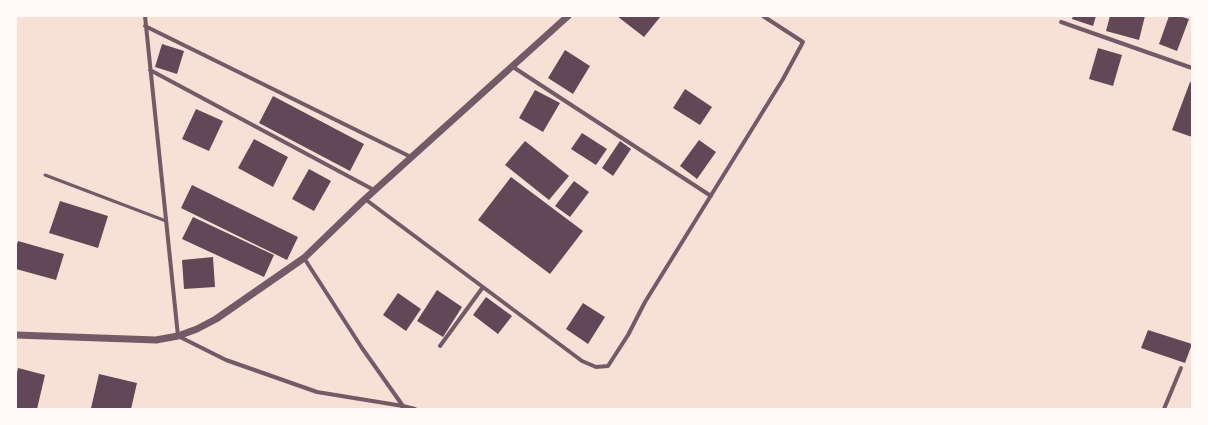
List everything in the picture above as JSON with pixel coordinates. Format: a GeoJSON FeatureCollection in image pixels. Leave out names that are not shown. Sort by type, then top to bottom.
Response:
{"type":"FeatureCollection","features":[{"type":"Feature","properties":{"kind":"street"},"geometry":{"type":"LineString","coordinates":[[145,16],[178,336]]}},
{"type":"Feature","properties":{"kind":"street"},"geometry":{"type":"LineString","coordinates":[[16,335],[156,340],[178,336],[197,329],[216,319],[304,258],[364,199],[568,16]]}},
{"type":"Feature","properties":{"kind":"street"},"geometry":{"type":"LineString","coordinates":[[364,199],[582,361],[596,367],[608,366],[628,335],[645,302],[682,245],[783,79],[803,42],[763,16]]}},
{"type":"Feature","properties":{"kind":"street"},"geometry":{"type":"LineString","coordinates":[[1061,22],[1192,68]]}},
{"type":"Feature","properties":{"kind":"street"},"geometry":{"type":"LineString","coordinates":[[146,26],[411,157]]}},
{"type":"Feature","properties":{"kind":"street"},"geometry":{"type":"LineString","coordinates":[[513,66],[711,196]]}},
{"type":"Feature","properties":{"kind":"street"},"geometry":{"type":"LineString","coordinates":[[150,70],[374,190]]}},
{"type":"Feature","properties":{"kind":"street"},"geometry":{"type":"LineString","coordinates":[[304,258],[362,348],[403,407]]}},
{"type":"Feature","properties":{"kind":"street"},"geometry":{"type":"LineString","coordinates":[[440,346],[483,287]]}},
{"type":"Feature","properties":{"kind":"street"},"geometry":{"type":"LineString","coordinates":[[178,336],[226,360],[317,392],[415,409]]}},
{"type":"Feature","properties":{"kind":"street"},"geometry":{"type":"LineString","coordinates":[[1164,409],[1182,368]]}},
{"type":"Feature","properties":{"kind":"lane"},"geometry":{"type":"LineString","coordinates":[[45,175],[166,221]]}},
{"type":"Feature","properties":{"kind":"building"},"geometry":{"type":"Polygon","coordinates":[[[617,16],[661,16],[644,37],[617,16]]]}},
{"type":"Feature","properties":{"kind":"building"},"geometry":{"type":"Polygon","coordinates":[[[1073,16],[1096,16],[1093,26],[1072,19],[1073,16]]]}},
{"type":"Feature","properties":{"kind":"building"},"geometry":{"type":"Polygon","coordinates":[[[1110,16],[1145,16],[1139,40],[1106,31],[1110,16]]]}},
{"type":"Feature","properties":{"kind":"building"},"geometry":{"type":"Polygon","coordinates":[[[1169,16],[1179,16],[1189,19],[1177,51],[1159,44],[1169,16]]]}},
{"type":"Feature","properties":{"kind":"building"},"geometry":{"type":"Polygon","coordinates":[[[162,44],[184,51],[177,74],[155,67],[162,44]]]}},
{"type":"Feature","properties":{"kind":"building"},"geometry":{"type":"Polygon","coordinates":[[[1098,48],[1122,55],[1113,86],[1089,79],[1098,48]]]}},
{"type":"Feature","properties":{"kind":"building"},"geometry":{"type":"Polygon","coordinates":[[[565,50],[590,66],[573,94],[548,78],[565,50]]]}},
{"type":"Feature","properties":{"kind":"building"},"geometry":{"type":"Polygon","coordinates":[[[1190,82],[1192,83],[1192,137],[1172,130],[1190,82]]]}},
{"type":"Feature","properties":{"kind":"building"},"geometry":{"type":"Polygon","coordinates":[[[685,89],[712,107],[700,125],[673,108],[685,89]]]}},
{"type":"Feature","properties":{"kind":"building"},"geometry":{"type":"Polygon","coordinates":[[[535,90],[560,103],[543,132],[519,118],[535,90]]]}},
{"type":"Feature","properties":{"kind":"building"},"geometry":{"type":"Polygon","coordinates":[[[273,96],[364,144],[350,171],[259,123],[273,96]]]}},
{"type":"Feature","properties":{"kind":"building"},"geometry":{"type":"Polygon","coordinates":[[[196,109],[223,121],[209,151],[182,139],[196,109]]]}},
{"type":"Feature","properties":{"kind":"building"},"geometry":{"type":"Polygon","coordinates":[[[582,133],[607,149],[596,165],[571,149],[582,133]]]}},
{"type":"Feature","properties":{"kind":"building"},"geometry":{"type":"Polygon","coordinates":[[[254,139],[288,157],[273,187],[238,168],[254,139]]]}},
{"type":"Feature","properties":{"kind":"building"},"geometry":{"type":"Polygon","coordinates":[[[699,140],[716,152],[697,179],[680,166],[699,140]]]}},
{"type":"Feature","properties":{"kind":"building"},"geometry":{"type":"Polygon","coordinates":[[[525,141],[569,176],[549,200],[505,165],[525,141]]]}},
{"type":"Feature","properties":{"kind":"building"},"geometry":{"type":"Polygon","coordinates":[[[620,141],[631,149],[613,176],[602,168],[620,141]]]}},
{"type":"Feature","properties":{"kind":"building"},"geometry":{"type":"Polygon","coordinates":[[[309,169],[331,181],[314,211],[292,199],[309,169]]]}},
{"type":"Feature","properties":{"kind":"building"},"geometry":{"type":"Polygon","coordinates":[[[511,177],[583,231],[550,274],[478,220],[511,177]]]}},
{"type":"Feature","properties":{"kind":"building"},"geometry":{"type":"Polygon","coordinates":[[[574,181],[589,192],[570,217],[555,206],[574,181]]]}},
{"type":"Feature","properties":{"kind":"building"},"geometry":{"type":"Polygon","coordinates":[[[192,185],[298,237],[287,260],[181,208],[192,185]]]}},
{"type":"Feature","properties":{"kind":"building"},"geometry":{"type":"Polygon","coordinates":[[[60,201],[108,216],[98,248],[49,233],[60,201]]]}},
{"type":"Feature","properties":{"kind":"building"},"geometry":{"type":"Polygon","coordinates":[[[193,217],[274,255],[264,277],[182,239],[193,217]]]}},
{"type":"Feature","properties":{"kind":"building"},"geometry":{"type":"Polygon","coordinates":[[[18,241],[64,254],[56,280],[16,269],[16,247],[18,241]]]}},
{"type":"Feature","properties":{"kind":"building"},"geometry":{"type":"Polygon","coordinates":[[[213,257],[215,287],[184,289],[182,260],[213,257]]]}},
{"type":"Feature","properties":{"kind":"building"},"geometry":{"type":"Polygon","coordinates":[[[437,290],[462,307],[443,337],[417,321],[437,290]]]}},
{"type":"Feature","properties":{"kind":"building"},"geometry":{"type":"Polygon","coordinates":[[[398,293],[421,309],[406,331],[383,315],[398,293]]]}},
{"type":"Feature","properties":{"kind":"building"},"geometry":{"type":"Polygon","coordinates":[[[486,297],[512,316],[498,334],[473,315],[486,297]]]}},
{"type":"Feature","properties":{"kind":"building"},"geometry":{"type":"Polygon","coordinates":[[[583,303],[605,317],[588,344],[566,329],[583,303]]]}},
{"type":"Feature","properties":{"kind":"building"},"geometry":{"type":"Polygon","coordinates":[[[1148,330],[1192,344],[1185,363],[1141,348],[1148,330]]]}},
{"type":"Feature","properties":{"kind":"building"},"geometry":{"type":"Polygon","coordinates":[[[18,368],[45,375],[37,409],[16,409],[16,377],[18,368]]]}},
{"type":"Feature","properties":{"kind":"building"},"geometry":{"type":"Polygon","coordinates":[[[99,374],[137,383],[131,409],[91,408],[99,374]]]}}]}
